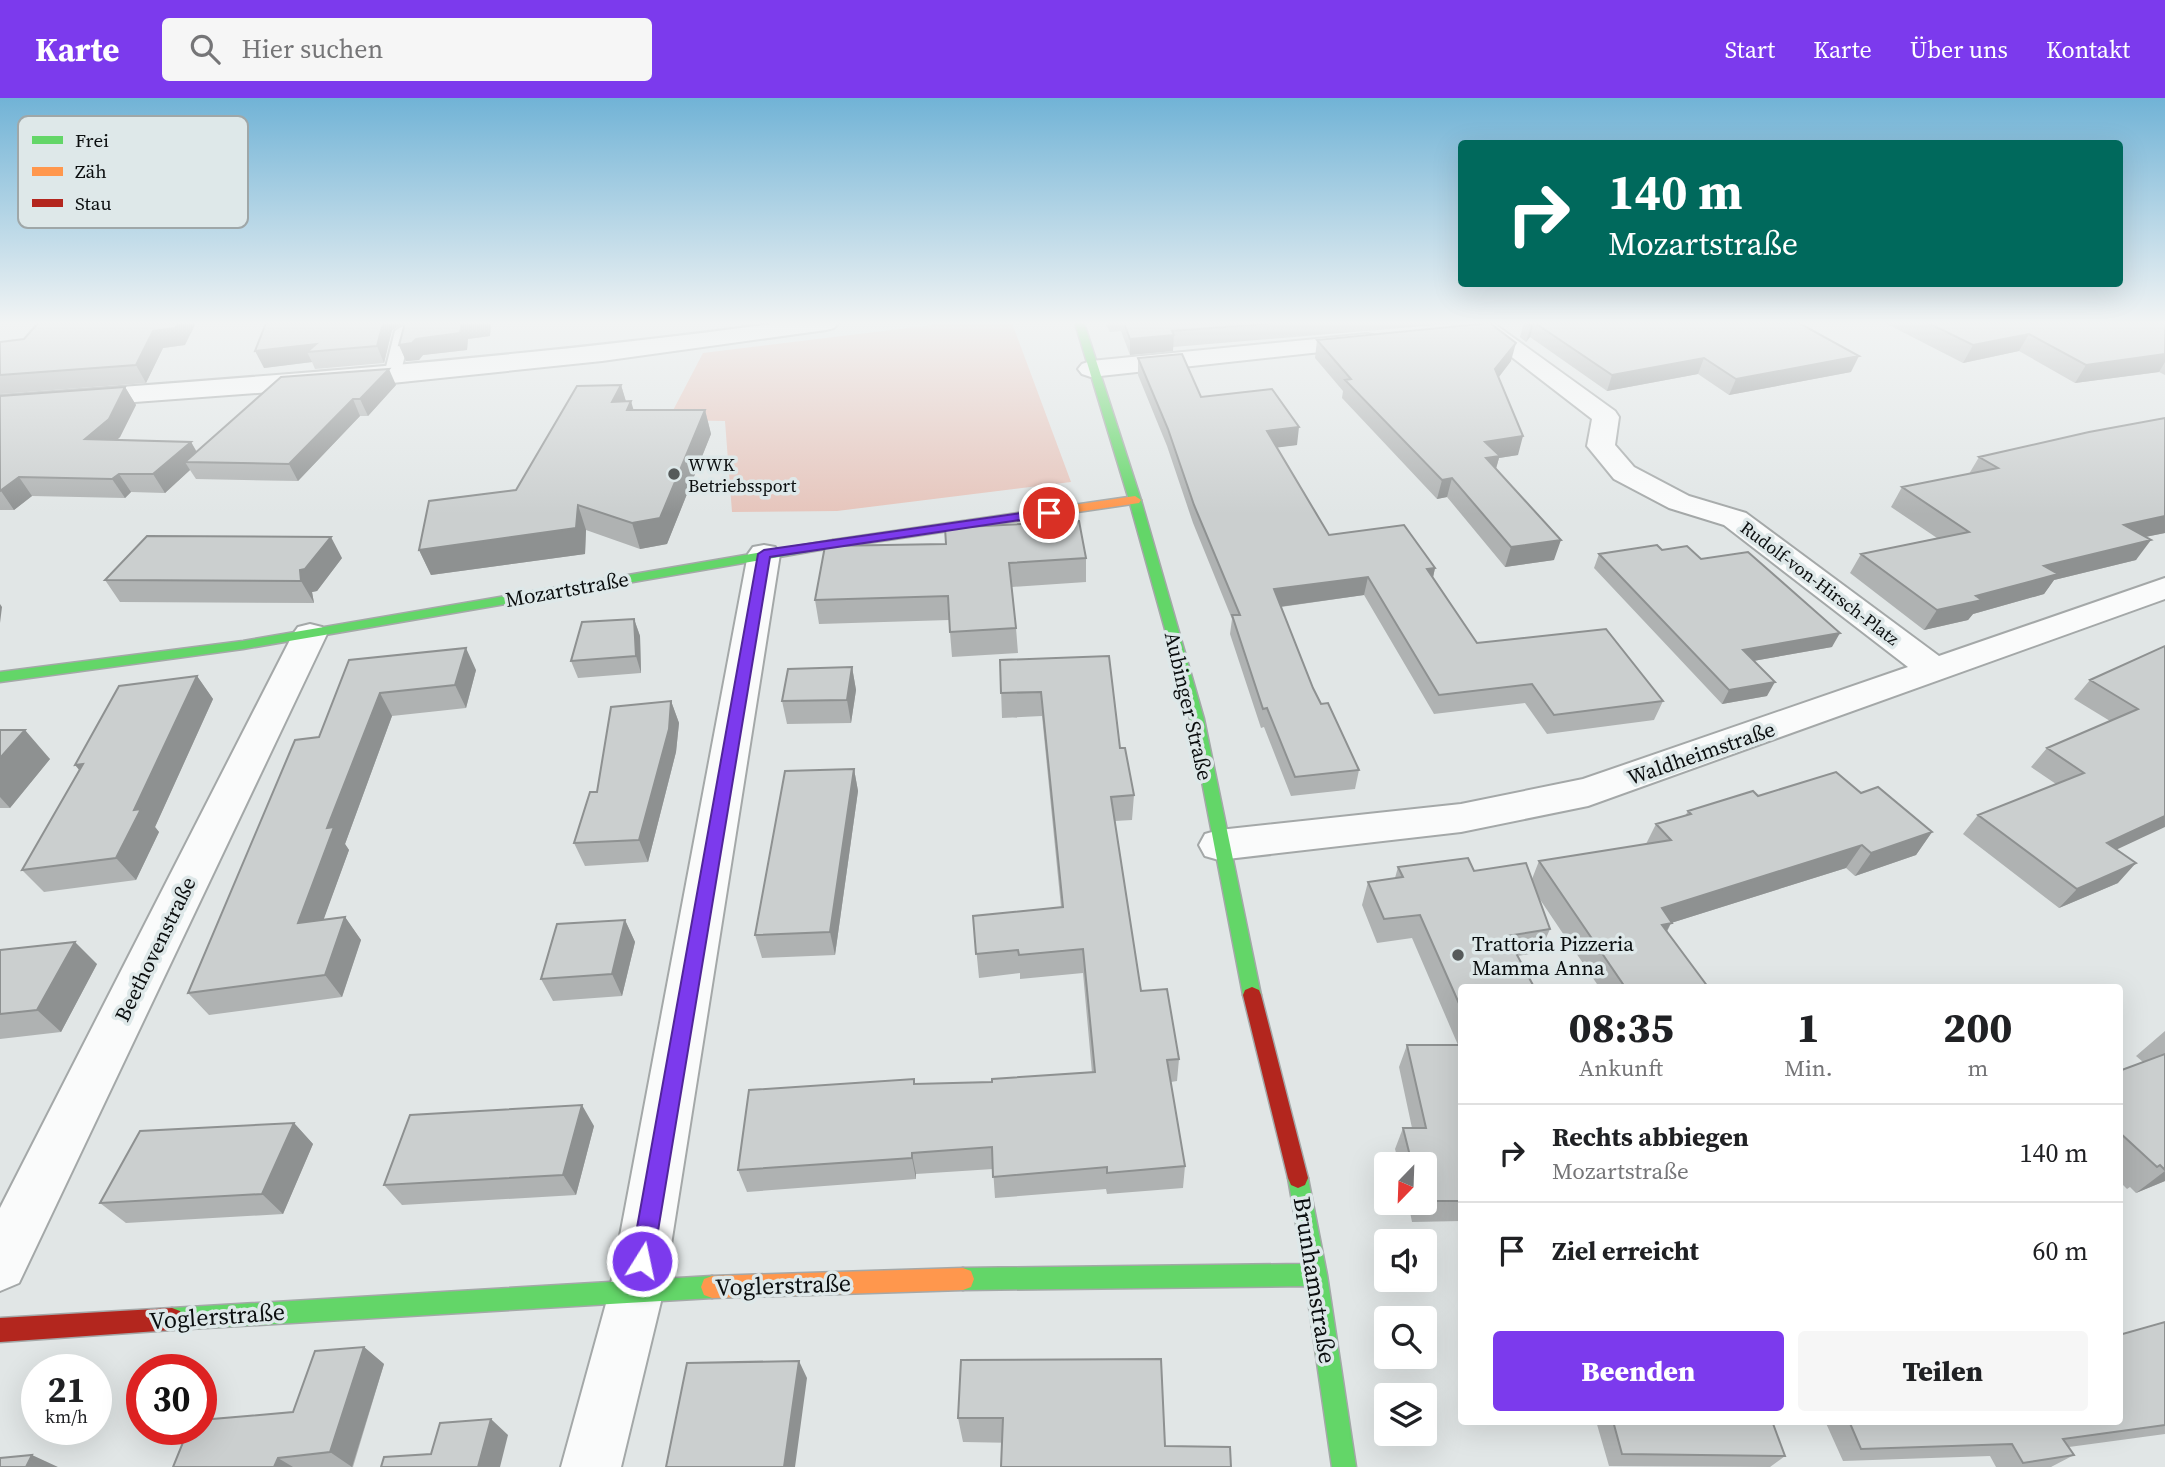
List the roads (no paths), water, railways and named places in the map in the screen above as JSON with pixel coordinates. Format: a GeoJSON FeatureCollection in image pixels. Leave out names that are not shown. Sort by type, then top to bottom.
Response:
{"type":"FeatureCollection","features":[{"type":"Feature","properties":{"kind":"street"},"geometry":{"type":"LineString","coordinates":[[0,404],[231,387]]}},
{"type":"Feature","properties":{"kind":"street","name":"Aubinger Straße"},"geometry":{"type":"LineString","coordinates":[[1097,387],[1135,500],[1196,719],[1219,845],[1275,1096]]}},
{"type":"Feature","properties":{"kind":"street","name":"Rudolf-von-Hirsch-Platz"},"geometry":{"type":"LineString","coordinates":[[1561,387],[1606,417],[1601,446],[1624,473],[1679,502],[1735,519],[1936,671]]}},
{"type":"Feature","properties":{"kind":"street","name":"Mozartstraße"},"geometry":{"type":"LineString","coordinates":[[0,677],[243,645],[764,554],[1135,500]]}},
{"type":"Feature","properties":{"kind":"street"},"geometry":{"type":"LineString","coordinates":[[591,1467],[637,1289],[764,554]]}},
{"type":"Feature","properties":{"kind":"street","name":"Waldheimstraße"},"geometry":{"type":"LineString","coordinates":[[1219,845],[1461,818],[1588,792],[1936,671],[2165,587]]}},
{"type":"Feature","properties":{"kind":"street","name":"Beethovenstraße"},"geometry":{"type":"LineString","coordinates":[[0,1264],[310,634]]}},
{"type":"Feature","properties":{"kind":"street","name":"Brunhamstraße"},"geometry":{"type":"LineString","coordinates":[[1275,1096],[1295,1163],[1316,1275],[1344,1467]]}},
{"type":"Feature","properties":{"kind":"street","name":"Voglerstraße"},"geometry":{"type":"LineString","coordinates":[[0,1330],[637,1289],[1006,1278],[1316,1275]]}},
{"type":"Feature","properties":{"kind":"place","name":"WWK Betriebssport"},"geometry":{"type":"Point","coordinates":[674,474]}},
{"type":"Feature","properties":{"kind":"place","name":"Trattoria Pizzeria Mamma Anna"},"geometry":{"type":"Point","coordinates":[1458,955]}}]}
